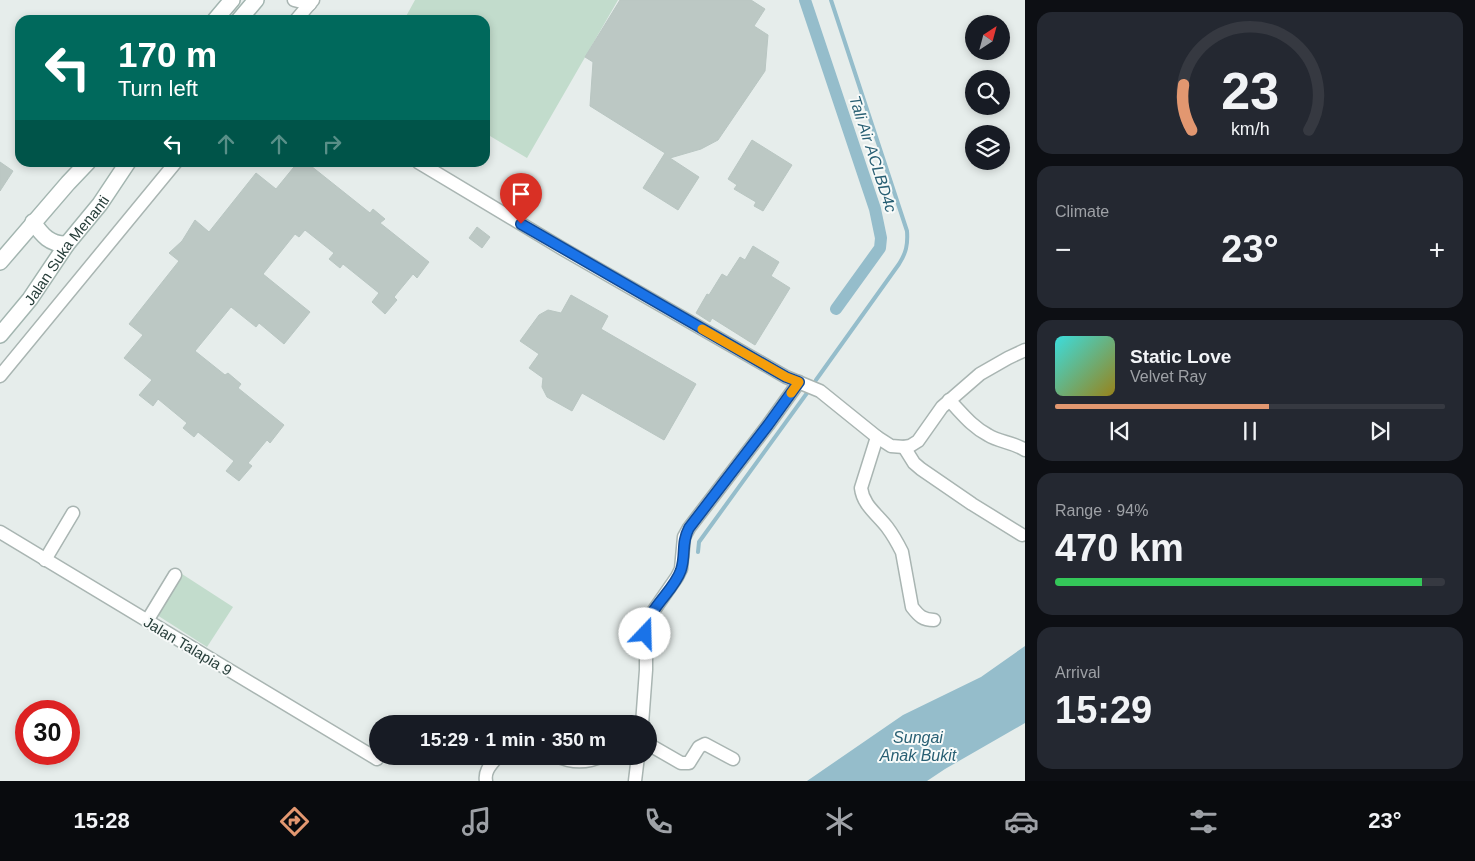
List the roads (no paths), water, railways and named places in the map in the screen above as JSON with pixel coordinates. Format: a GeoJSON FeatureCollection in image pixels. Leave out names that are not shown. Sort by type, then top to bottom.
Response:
{"type":"FeatureCollection","features":[{"type":"Feature","properties":{"kind":"main road"},"geometry":{"type":"LineString","coordinates":[[220,15],[232,0]]}},
{"type":"Feature","properties":{"kind":"main road"},"geometry":{"type":"LineString","coordinates":[[243,15],[255,2]]}},
{"type":"Feature","properties":{"kind":"main road"},"geometry":{"type":"LineString","coordinates":[[0,262],[83,167]]}},
{"type":"Feature","properties":{"kind":"main road","name":"Jalan Suka Menanti"},"geometry":{"type":"LineString","coordinates":[[0,335],[30,299],[67,244],[100,204],[125,167]]}},
{"type":"Feature","properties":{"kind":"main road"},"geometry":{"type":"LineString","coordinates":[[34,222],[46,238],[56,243],[67,244]]}},
{"type":"Feature","properties":{"kind":"street"},"geometry":{"type":"LineString","coordinates":[[294,0],[310,1]]}},
{"type":"Feature","properties":{"kind":"street"},"geometry":{"type":"LineString","coordinates":[[300,15],[310,1]]}},
{"type":"Feature","properties":{"kind":"street"},"geometry":{"type":"LineString","coordinates":[[0,376],[172,167]]}},
{"type":"Feature","properties":{"kind":"street"},"geometry":{"type":"LineString","coordinates":[[426,167],[588,264],[786,377],[820,391],[891,446],[910,446],[918,441],[935,416],[949,400],[980,374],[1025,350]]}},
{"type":"Feature","properties":{"kind":"street"},"geometry":{"type":"LineString","coordinates":[[643,715],[646,670],[646,626],[650,616],[677,578],[681,569],[684,537],[799,382]]}},
{"type":"Feature","properties":{"kind":"street"},"geometry":{"type":"LineString","coordinates":[[949,400],[972,424],[989,436],[1025,450]]}},
{"type":"Feature","properties":{"kind":"street"},"geometry":{"type":"LineString","coordinates":[[877,437],[861,488],[862,495],[866,503],[888,527],[902,552],[912,607],[926,620],[934,620]]}},
{"type":"Feature","properties":{"kind":"street"},"geometry":{"type":"LineString","coordinates":[[904,447],[914,463],[922,469],[972,504],[1022,535]]}},
{"type":"Feature","properties":{"kind":"street"},"geometry":{"type":"LineString","coordinates":[[45,560],[73,513]]}},
{"type":"Feature","properties":{"kind":"street","name":"Jalan Talapia 9"},"geometry":{"type":"LineString","coordinates":[[0,532],[369,754]]}},
{"type":"Feature","properties":{"kind":"street"},"geometry":{"type":"LineString","coordinates":[[147,621],[175,574]]}},
{"type":"Feature","properties":{"kind":"street"},"geometry":{"type":"LineString","coordinates":[[657,749],[681,764],[689,763],[699,747],[704,744],[733,759]]}},
{"type":"Feature","properties":{"kind":"street"},"geometry":{"type":"LineString","coordinates":[[486,781],[485,776],[490,765]]}},
{"type":"Feature","properties":{"kind":"street"},"geometry":{"type":"LineString","coordinates":[[635,781],[637,765]]}},
{"type":"Feature","properties":{"kind":"water","name":"Sungai Anak Bukit"},"geometry":{"type":"Polygon","coordinates":[[[1025,646],[1025,723],[927,781],[807,781],[903,715],[981,677],[1025,646]]]}},
{"type":"Feature","properties":{"kind":"waterway","name":"Tali Air ACLBD4c"},"geometry":{"type":"LineString","coordinates":[[805,0],[875,209],[881,238],[880,248],[836,309]]}},
{"type":"Feature","properties":{"kind":"waterway"},"geometry":{"type":"LineString","coordinates":[[816,380],[899,264],[905,252],[907,241],[907,231],[831,0]]}},
{"type":"Feature","properties":{"kind":"waterway"},"geometry":{"type":"LineString","coordinates":[[698,552],[699,542],[807,393]]}}]}
